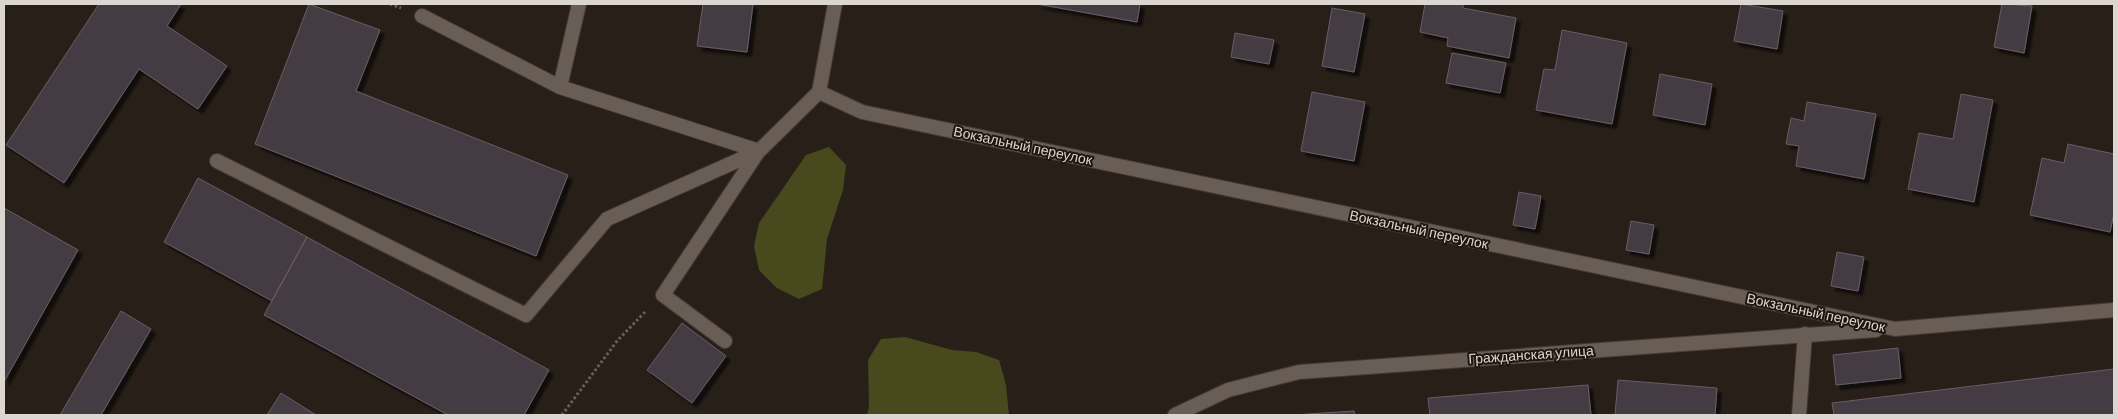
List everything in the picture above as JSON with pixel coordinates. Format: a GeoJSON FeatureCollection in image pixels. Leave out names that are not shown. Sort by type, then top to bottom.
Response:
{"type":"FeatureCollection","features":[{"type":"Feature","properties":{"kind":"street"},"geometry":{"type":"LineString","coordinates":[[560,87],[579,4]]}},
{"type":"Feature","properties":{"kind":"street"},"geometry":{"type":"LineString","coordinates":[[725,341],[663,295],[759,151],[819,92],[835,4]]}},
{"type":"Feature","properties":{"kind":"street"},"geometry":{"type":"LineString","coordinates":[[422,16],[560,87],[759,151]]}},
{"type":"Feature","properties":{"kind":"street","name":"Вокзальный переулок"},"geometry":{"type":"LineString","coordinates":[[819,92],[862,112],[1894,328],[2114,310]]}},
{"type":"Feature","properties":{"kind":"street"},"geometry":{"type":"LineString","coordinates":[[217,162],[526,315],[607,219],[759,151]]}},
{"type":"Feature","properties":{"kind":"street","name":"Гражданская улица"},"geometry":{"type":"LineString","coordinates":[[1175,415],[1228,390],[1299,372],[1894,328]]}},
{"type":"Feature","properties":{"kind":"street"},"geometry":{"type":"LineString","coordinates":[[1799,415],[1805,334]]}},
{"type":"Feature","properties":{"kind":"path"},"geometry":{"type":"LineString","coordinates":[[562,415],[617,340],[663,295]]}},
{"type":"Feature","properties":{"kind":"shaded area"},"geometry":{"type":"Polygon","coordinates":[[[829,147],[846,165],[843,190],[827,239],[822,289],[799,299],[777,288],[759,270],[754,246],[759,223],[806,155],[829,147]]]}},
{"type":"Feature","properties":{"kind":"shaded area"},"geometry":{"type":"Polygon","coordinates":[[[905,337],[952,350],[976,352],[999,360],[1006,385],[1009,415],[867,415],[869,407],[868,360],[881,339],[905,337]]]}},
{"type":"Feature","properties":{"kind":"building"},"geometry":{"type":"Polygon","coordinates":[[[99,4],[181,4],[167,26],[227,66],[198,109],[139,69],[64,183],[6,145],[99,4]]]}},
{"type":"Feature","properties":{"kind":"building"},"geometry":{"type":"Polygon","coordinates":[[[309,4],[380,30],[356,91],[568,175],[536,256],[255,144],[309,4]]]}},
{"type":"Feature","properties":{"kind":"building"},"geometry":{"type":"Polygon","coordinates":[[[703,4],[753,4],[747,52],[697,46],[703,4]]]}},
{"type":"Feature","properties":{"kind":"building"},"geometry":{"type":"Polygon","coordinates":[[[1037,4],[1140,4],[1137,22],[1037,4]]]}},
{"type":"Feature","properties":{"kind":"building"},"geometry":{"type":"Polygon","coordinates":[[[1425,4],[1463,4],[1463,8],[1516,18],[1509,58],[1447,46],[1448,38],[1420,32],[1425,4]]]}},
{"type":"Feature","properties":{"kind":"building"},"geometry":{"type":"Polygon","coordinates":[[[1741,4],[1783,11],[1777,49],[1734,41],[1741,4]]]}},
{"type":"Feature","properties":{"kind":"building"},"geometry":{"type":"Polygon","coordinates":[[[2002,4],[2032,6],[2024,53],[1994,47],[2002,4]]]}},
{"type":"Feature","properties":{"kind":"building"},"geometry":{"type":"Polygon","coordinates":[[[1332,8],[1365,14],[1354,72],[1322,66],[1332,8]]]}},
{"type":"Feature","properties":{"kind":"building"},"geometry":{"type":"Polygon","coordinates":[[[1562,30],[1627,43],[1612,124],[1536,110],[1544,69],[1555,70],[1562,30]]]}},
{"type":"Feature","properties":{"kind":"building"},"geometry":{"type":"Polygon","coordinates":[[[1235,33],[1274,40],[1269,64],[1231,57],[1235,33]]]}},
{"type":"Feature","properties":{"kind":"building"},"geometry":{"type":"Polygon","coordinates":[[[1452,53],[1506,63],[1500,93],[1446,83],[1452,53]]]}},
{"type":"Feature","properties":{"kind":"building"},"geometry":{"type":"Polygon","coordinates":[[[1660,74],[1712,84],[1705,125],[1653,115],[1660,74]]]}},
{"type":"Feature","properties":{"kind":"building"},"geometry":{"type":"Polygon","coordinates":[[[1312,92],[1365,102],[1354,161],[1301,151],[1312,92]]]}},
{"type":"Feature","properties":{"kind":"building"},"geometry":{"type":"Polygon","coordinates":[[[1961,94],[1993,100],[1974,202],[1908,189],[1919,133],[1953,139],[1961,94]]]}},
{"type":"Feature","properties":{"kind":"building"},"geometry":{"type":"Polygon","coordinates":[[[1807,102],[1876,114],[1864,179],[1796,166],[1799,146],[1786,144],[1791,118],[1804,121],[1807,102]]]}},
{"type":"Feature","properties":{"kind":"building"},"geometry":{"type":"Polygon","coordinates":[[[2068,144],[2114,154],[2114,213],[2110,232],[2030,215],[2042,158],[2064,163],[2068,144]]]}},
{"type":"Feature","properties":{"kind":"building"},"geometry":{"type":"Polygon","coordinates":[[[198,178],[307,237],[272,301],[164,242],[198,178]]]}},
{"type":"Feature","properties":{"kind":"building"},"geometry":{"type":"Polygon","coordinates":[[[1519,192],[1541,196],[1535,229],[1513,225],[1519,192]]]}},
{"type":"Feature","properties":{"kind":"building"},"geometry":{"type":"Polygon","coordinates":[[[4,208],[78,250],[4,382],[4,208]]]}},
{"type":"Feature","properties":{"kind":"building"},"geometry":{"type":"Polygon","coordinates":[[[1631,221],[1654,225],[1649,254],[1626,250],[1631,221]]]}},
{"type":"Feature","properties":{"kind":"building"},"geometry":{"type":"Polygon","coordinates":[[[307,237],[549,370],[524,415],[448,415],[264,315],[307,237]]]}},
{"type":"Feature","properties":{"kind":"building"},"geometry":{"type":"Polygon","coordinates":[[[1837,252],[1864,257],[1858,291],[1831,286],[1837,252]]]}},
{"type":"Feature","properties":{"kind":"building"},"geometry":{"type":"Polygon","coordinates":[[[121,311],[151,329],[101,415],[60,415],[121,311]]]}},
{"type":"Feature","properties":{"kind":"building"},"geometry":{"type":"Polygon","coordinates":[[[682,323],[726,356],[692,403],[647,370],[682,323]]]}},
{"type":"Feature","properties":{"kind":"building"},"geometry":{"type":"Polygon","coordinates":[[[1898,348],[1901,378],[1836,385],[1833,355],[1898,348]]]}},
{"type":"Feature","properties":{"kind":"building"},"geometry":{"type":"Polygon","coordinates":[[[2114,369],[2114,415],[1834,415],[1832,403],[2114,369]]]}},
{"type":"Feature","properties":{"kind":"building"},"geometry":{"type":"Polygon","coordinates":[[[1618,380],[1717,388],[1715,415],[1615,415],[1618,380]]]}},
{"type":"Feature","properties":{"kind":"building"},"geometry":{"type":"Polygon","coordinates":[[[1588,385],[1591,415],[1430,415],[1428,398],[1588,385]]]}},
{"type":"Feature","properties":{"kind":"building"},"geometry":{"type":"Polygon","coordinates":[[[281,393],[316,415],[267,415],[281,393]]]}},
{"type":"Feature","properties":{"kind":"building"},"geometry":{"type":"Polygon","coordinates":[[[1354,411],[1355,415],[1293,415],[1354,411]]]}}]}
